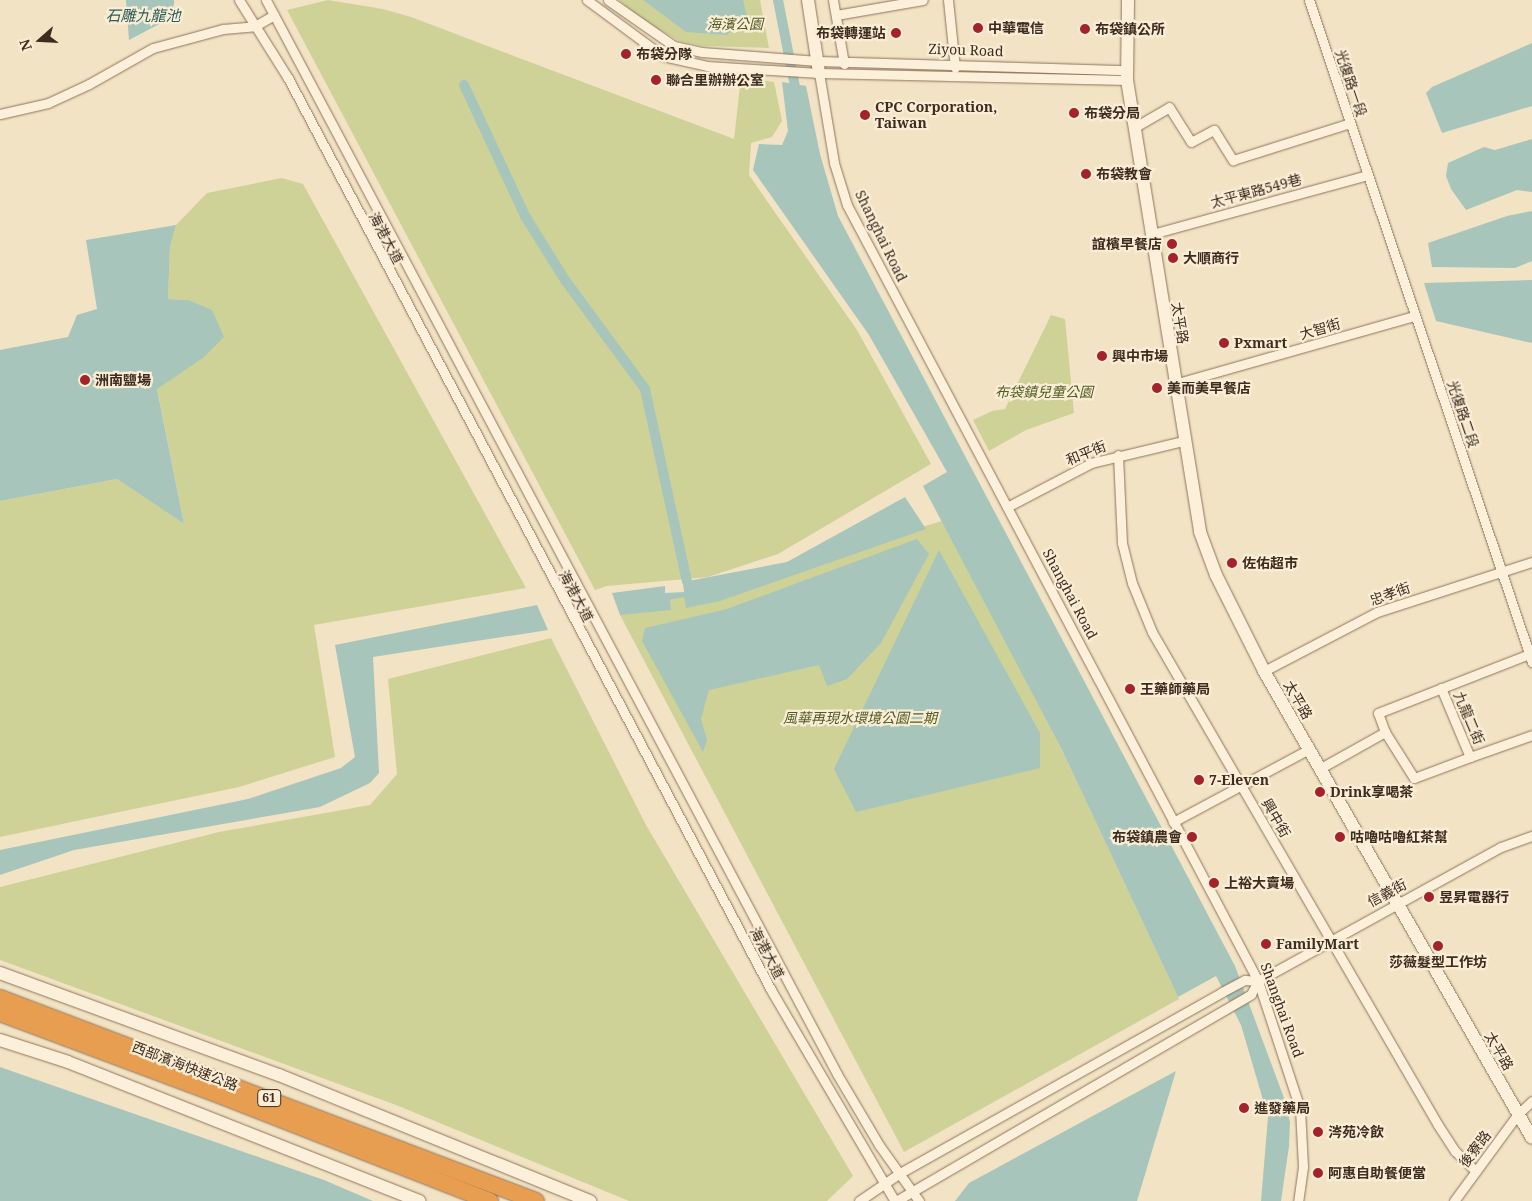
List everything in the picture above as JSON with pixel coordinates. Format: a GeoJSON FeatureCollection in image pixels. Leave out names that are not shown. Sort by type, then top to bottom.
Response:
{"type":"FeatureCollection","features":[{"type":"Feature","properties":{"kind":"highway","name":"西部濱海快速公路"},"geometry":{"type":"LineString","coordinates":[[0,998],[536,1201]]}},
{"type":"Feature","properties":{"kind":"highway","name":"西部濱海快速公路"},"geometry":{"type":"LineString","coordinates":[[0,1014],[222,1096],[490,1201]]}},
{"type":"Feature","properties":{"kind":"main road","name":"Shanghai Road"},"geometry":{"type":"LineString","coordinates":[[808,0],[812,66]]}},
{"type":"Feature","properties":{"kind":"main road","name":"太平路"},"geometry":{"type":"LineString","coordinates":[[1128,0],[1127,75],[1183,441],[1200,532],[1216,575],[1264,671],[1309,749],[1318,769],[1532,1138]]}},
{"type":"Feature","properties":{"kind":"main road"},"geometry":{"type":"LineString","coordinates":[[0,973],[279,1075],[590,1201]]}},
{"type":"Feature","properties":{"kind":"main road"},"geometry":{"type":"LineString","coordinates":[[0,1040],[68,1062],[419,1201]]}},
{"type":"Feature","properties":{"kind":"street","name":"海港大道"},"geometry":{"type":"LineString","coordinates":[[239,0],[288,78],[766,982],[884,1184],[896,1201]]}},
{"type":"Feature","properties":{"kind":"street","name":"海港大道"},"geometry":{"type":"LineString","coordinates":[[266,0],[837,1074],[919,1201]]}},
{"type":"Feature","properties":{"kind":"street"},"geometry":{"type":"LineString","coordinates":[[587,0],[663,56],[707,66],[773,70],[812,66]]}},
{"type":"Feature","properties":{"kind":"street"},"geometry":{"type":"LineString","coordinates":[[608,0],[674,46],[702,52],[773,58],[812,66]]}},
{"type":"Feature","properties":{"kind":"street"},"geometry":{"type":"LineString","coordinates":[[833,0],[845,71]]}},
{"type":"Feature","properties":{"kind":"street"},"geometry":{"type":"LineString","coordinates":[[837,20],[922,0]]}},
{"type":"Feature","properties":{"kind":"street"},"geometry":{"type":"LineString","coordinates":[[948,0],[955,74]]}},
{"type":"Feature","properties":{"kind":"street","name":"光復路一段"},"geometry":{"type":"LineString","coordinates":[[1308,0],[1368,175]]}},
{"type":"Feature","properties":{"kind":"street"},"geometry":{"type":"LineString","coordinates":[[0,114],[48,103],[90,84],[153,48],[223,29],[255,26],[274,15]]}},
{"type":"Feature","properties":{"kind":"street","name":"Ziyou Road"},"geometry":{"type":"LineString","coordinates":[[812,66],[843,60],[955,63],[1127,75]]}},
{"type":"Feature","properties":{"kind":"street","name":"Ziyou Road"},"geometry":{"type":"LineString","coordinates":[[812,66],[845,71],[1127,75]]}},
{"type":"Feature","properties":{"kind":"street","name":"Shanghai Road"},"geometry":{"type":"LineString","coordinates":[[812,66],[834,162],[847,204],[1258,981],[1300,1109],[1303,1168],[1298,1201]]}},
{"type":"Feature","properties":{"kind":"street"},"geometry":{"type":"LineString","coordinates":[[1135,127],[1169,107],[1191,142],[1214,130],[1233,160],[1350,123]]}},
{"type":"Feature","properties":{"kind":"street","name":"太平東路549巷"},"geometry":{"type":"LineString","coordinates":[[1152,234],[1368,175]]}},
{"type":"Feature","properties":{"kind":"street","name":"光復路二段"},"geometry":{"type":"LineString","coordinates":[[1368,175],[1531,658]]}},
{"type":"Feature","properties":{"kind":"street","name":"大智街"},"geometry":{"type":"LineString","coordinates":[[1174,384],[1415,316]]}},
{"type":"Feature","properties":{"kind":"street","name":"和平街"},"geometry":{"type":"LineString","coordinates":[[1007,507],[1091,463],[1118,455],[1183,441]]}},
{"type":"Feature","properties":{"kind":"street","name":"興中街"},"geometry":{"type":"LineString","coordinates":[[1118,455],[1119,513],[1132,583],[1152,632],[1447,1140],[1476,1171]]}},
{"type":"Feature","properties":{"kind":"street","name":"忠孝街"},"geometry":{"type":"LineString","coordinates":[[1264,671],[1377,612],[1532,562]]}},
{"type":"Feature","properties":{"kind":"street","name":"九龍二街"},"geometry":{"type":"LineString","coordinates":[[1531,658],[1441,688],[1470,757],[1532,735]]}},
{"type":"Feature","properties":{"kind":"street"},"geometry":{"type":"LineString","coordinates":[[1441,688],[1378,713],[1385,732],[1414,778],[1470,757]]}},
{"type":"Feature","properties":{"kind":"street"},"geometry":{"type":"LineString","coordinates":[[1318,769],[1385,732]]}},
{"type":"Feature","properties":{"kind":"street"},"geometry":{"type":"LineString","coordinates":[[1173,822],[1309,749]]}},
{"type":"Feature","properties":{"kind":"street","name":"信義街"},"geometry":{"type":"LineString","coordinates":[[1258,981],[1331,939],[1501,848],[1532,836]]}},
{"type":"Feature","properties":{"kind":"street"},"geometry":{"type":"LineString","coordinates":[[859,1201],[900,1173],[1222,992],[1245,980],[1258,981],[1251,994],[896,1201]]}},
{"type":"Feature","properties":{"kind":"street","name":"後寮路"},"geometry":{"type":"LineString","coordinates":[[1454,1201],[1518,1114],[1532,1101]]}},
{"type":"Feature","properties":{"kind":"green space"},"geometry":{"type":"Polygon","coordinates":[[[328,0],[383,9],[411,17],[734,139],[741,77],[774,82],[782,121],[772,137],[751,143],[749,175],[857,330],[931,464],[778,554],[708,577],[607,586],[595,590],[287,10],[328,0]]]}},
{"type":"Feature","properties":{"kind":"green space","name":"海濱公園"},"geometry":{"type":"Polygon","coordinates":[[[619,0],[760,0],[769,48],[702,46],[679,41],[640,18],[619,0]]]}},
{"type":"Feature","properties":{"kind":"green space"},"geometry":{"type":"Polygon","coordinates":[[[282,178],[303,184],[526,588],[314,625],[335,757],[239,787],[0,837],[0,501],[117,479],[184,524],[157,388],[203,358],[188,300],[168,299],[170,247],[176,225],[207,193],[282,178]]]}},
{"type":"Feature","properties":{"kind":"green space","name":"布袋鎮兒童公園"},"geometry":{"type":"Polygon","coordinates":[[[1051,315],[1065,319],[1074,413],[1026,430],[989,451],[973,420],[992,411],[1005,409],[1051,315]]]}},
{"type":"Feature","properties":{"kind":"green space","name":"風華再現水環境公園二期"},"geometry":{"type":"Polygon","coordinates":[[[942,521],[1062,750],[1179,999],[904,1152],[620,615],[942,521]]]}},
{"type":"Feature","properties":{"kind":"green space"},"geometry":{"type":"Polygon","coordinates":[[[551,638],[646,825],[853,1176],[827,1201],[629,1201],[396,1105],[0,960],[0,887],[219,832],[370,805],[397,774],[388,679],[551,638]]]}},
{"type":"Feature","properties":{"kind":"water","name":"石雕九龍池"},"geometry":{"type":"Polygon","coordinates":[[[126,0],[174,0],[174,4],[167,20],[129,40],[126,0]]]}},
{"type":"Feature","properties":{"kind":"water"},"geometry":{"type":"Polygon","coordinates":[[[643,0],[743,0],[747,16],[727,35],[686,32],[643,0]]]}},
{"type":"Feature","properties":{"kind":"water"},"geometry":{"type":"Polygon","coordinates":[[[1532,43],[1532,106],[1442,133],[1426,93],[1432,87],[1532,43]]]}},
{"type":"Feature","properties":{"kind":"water"},"geometry":{"type":"Polygon","coordinates":[[[782,82],[806,86],[820,154],[838,216],[1235,966],[1284,1098],[1290,1122],[1289,1146],[1281,1201],[1261,1201],[1268,1117],[1241,1025],[1216,976],[1178,997],[1062,750],[923,486],[947,472],[869,335],[753,170],[759,144],[782,145],[788,131],[782,82]]]}},
{"type":"Feature","properties":{"kind":"water"},"geometry":{"type":"Polygon","coordinates":[[[1532,139],[1532,192],[1517,190],[1466,210],[1451,189],[1446,176],[1448,163],[1484,147],[1495,150],[1532,139]]]}},
{"type":"Feature","properties":{"kind":"water"},"geometry":{"type":"Polygon","coordinates":[[[1532,211],[1532,261],[1515,268],[1432,267],[1428,243],[1507,216],[1532,211]]]}},
{"type":"Feature","properties":{"kind":"water","name":"洲南鹽場"},"geometry":{"type":"Polygon","coordinates":[[[176,225],[170,247],[168,299],[188,300],[212,310],[224,337],[203,358],[157,389],[184,524],[117,479],[0,501],[0,350],[68,337],[77,315],[97,309],[86,240],[176,225]]]}},
{"type":"Feature","properties":{"kind":"water"},"geometry":{"type":"Polygon","coordinates":[[[1532,280],[1532,343],[1436,321],[1424,283],[1532,280]]]}},
{"type":"Feature","properties":{"kind":"water"},"geometry":{"type":"Polygon","coordinates":[[[905,497],[926,529],[720,601],[686,608],[684,597],[670,600],[671,610],[620,615],[612,593],[665,586],[665,593],[684,592],[683,582],[787,562],[905,497]]]}},
{"type":"Feature","properties":{"kind":"water"},"geometry":{"type":"Polygon","coordinates":[[[917,539],[929,554],[881,643],[847,679],[827,686],[819,665],[709,690],[701,719],[707,740],[703,752],[642,641],[645,628],[727,609],[917,539]]]}},
{"type":"Feature","properties":{"kind":"water"},"geometry":{"type":"Polygon","coordinates":[[[939,550],[1040,733],[1040,768],[856,812],[834,769],[939,550]]]}},
{"type":"Feature","properties":{"kind":"water"},"geometry":{"type":"Polygon","coordinates":[[[537,605],[548,630],[373,657],[379,773],[370,783],[320,807],[74,850],[0,875],[0,850],[248,799],[341,768],[355,757],[335,645],[537,605]]]}},
{"type":"Feature","properties":{"kind":"water"},"geometry":{"type":"Polygon","coordinates":[[[0,1067],[324,1180],[373,1201],[0,1201],[0,1067]]]}},
{"type":"Feature","properties":{"kind":"water"},"geometry":{"type":"Polygon","coordinates":[[[1176,1071],[1137,1201],[955,1201],[969,1183],[1176,1071]]]}},
{"type":"Feature","properties":{"kind":"waterway"},"geometry":{"type":"LineString","coordinates":[[778,0],[797,97]]}},
{"type":"Feature","properties":{"kind":"waterway"},"geometry":{"type":"LineString","coordinates":[[464,85],[525,216],[565,280],[645,389],[687,581]]}},
{"type":"Feature","properties":{"kind":"place","name":"中華電信"},"geometry":{"type":"Point","coordinates":[978,28]}},
{"type":"Feature","properties":{"kind":"place","name":"布袋鎮公所"},"geometry":{"type":"Point","coordinates":[1085,29]}},
{"type":"Feature","properties":{"kind":"place","name":"布袋轉運站"},"geometry":{"type":"Point","coordinates":[896,33]}},
{"type":"Feature","properties":{"kind":"place","name":"布袋分隊"},"geometry":{"type":"Point","coordinates":[626,54]}},
{"type":"Feature","properties":{"kind":"place","name":"聯合里辦辦公室"},"geometry":{"type":"Point","coordinates":[656,80]}},
{"type":"Feature","properties":{"kind":"place","name":"布袋分局"},"geometry":{"type":"Point","coordinates":[1074,113]}},
{"type":"Feature","properties":{"kind":"place","name":"CPC Corporation, Taiwan"},"geometry":{"type":"Point","coordinates":[865,115]}},
{"type":"Feature","properties":{"kind":"place","name":"布袋教會"},"geometry":{"type":"Point","coordinates":[1086,174]}},
{"type":"Feature","properties":{"kind":"place","name":"誼檳早餐店"},"geometry":{"type":"Point","coordinates":[1172,244]}},
{"type":"Feature","properties":{"kind":"place","name":"大順商行"},"geometry":{"type":"Point","coordinates":[1173,258]}},
{"type":"Feature","properties":{"kind":"place","name":"Pxmart"},"geometry":{"type":"Point","coordinates":[1224,343]}},
{"type":"Feature","properties":{"kind":"place","name":"興中市場"},"geometry":{"type":"Point","coordinates":[1102,356]}},
{"type":"Feature","properties":{"kind":"place","name":"洲南鹽場"},"geometry":{"type":"Point","coordinates":[85,380]}},
{"type":"Feature","properties":{"kind":"place","name":"美而美早餐店"},"geometry":{"type":"Point","coordinates":[1157,388]}},
{"type":"Feature","properties":{"kind":"place","name":"佐佑超市"},"geometry":{"type":"Point","coordinates":[1232,563]}},
{"type":"Feature","properties":{"kind":"place","name":"王藥師藥局"},"geometry":{"type":"Point","coordinates":[1130,689]}},
{"type":"Feature","properties":{"kind":"place","name":"7-Eleven"},"geometry":{"type":"Point","coordinates":[1199,780]}},
{"type":"Feature","properties":{"kind":"place","name":"Drink享喝茶"},"geometry":{"type":"Point","coordinates":[1320,792]}},
{"type":"Feature","properties":{"kind":"place","name":"布袋鎮農會"},"geometry":{"type":"Point","coordinates":[1192,837]}},
{"type":"Feature","properties":{"kind":"place","name":"咕嚕咕嚕紅茶幫"},"geometry":{"type":"Point","coordinates":[1340,837]}},
{"type":"Feature","properties":{"kind":"place","name":"上裕大賣場"},"geometry":{"type":"Point","coordinates":[1214,883]}},
{"type":"Feature","properties":{"kind":"place","name":"昱昇電器行"},"geometry":{"type":"Point","coordinates":[1429,897]}},
{"type":"Feature","properties":{"kind":"place","name":"FamilyMart"},"geometry":{"type":"Point","coordinates":[1266,944]}},
{"type":"Feature","properties":{"kind":"place","name":"莎薇髮型工作坊"},"geometry":{"type":"Point","coordinates":[1438,946]}},
{"type":"Feature","properties":{"kind":"place","name":"進發藥局"},"geometry":{"type":"Point","coordinates":[1244,1108]}},
{"type":"Feature","properties":{"kind":"place","name":"涔苑冷飲"},"geometry":{"type":"Point","coordinates":[1318,1132]}},
{"type":"Feature","properties":{"kind":"place","name":"阿惠自助餐便當"},"geometry":{"type":"Point","coordinates":[1318,1173]}}]}
